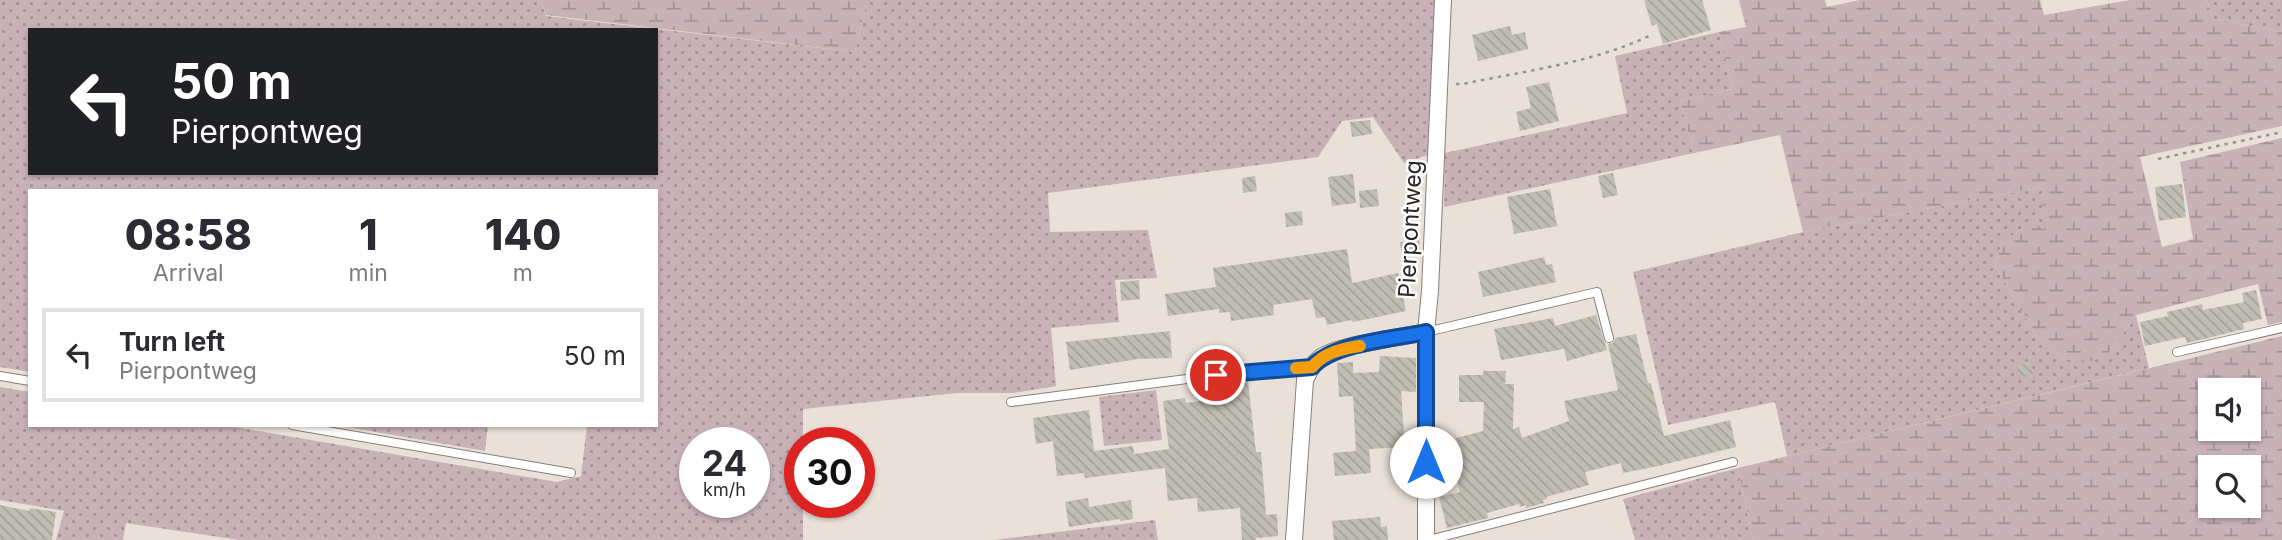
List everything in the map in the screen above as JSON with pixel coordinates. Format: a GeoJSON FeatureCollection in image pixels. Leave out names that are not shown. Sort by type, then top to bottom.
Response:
{"type":"FeatureCollection","features":[{"type":"Feature","properties":{"kind":"street","name":"Pierpontweg"},"geometry":{"type":"LineString","coordinates":[[1427,540],[1426,332],[1441,82],[1443,0]]}},
{"type":"Feature","properties":{"kind":"street"},"geometry":{"type":"LineString","coordinates":[[1294,540],[1305,380],[1312,367],[1320,357],[1336,350],[1426,332]]}},
{"type":"Feature","properties":{"kind":"lane"},"geometry":{"type":"LineString","coordinates":[[1426,332],[1597,292],[1609,338]]}},
{"type":"Feature","properties":{"kind":"lane"},"geometry":{"type":"LineString","coordinates":[[2177,352],[2282,328]]}},
{"type":"Feature","properties":{"kind":"lane"},"geometry":{"type":"LineString","coordinates":[[1011,402],[1240,372],[1312,367]]}},
{"type":"Feature","properties":{"kind":"lane"},"geometry":{"type":"LineString","coordinates":[[0,376],[28,381]]}},
{"type":"Feature","properties":{"kind":"lane"},"geometry":{"type":"LineString","coordinates":[[304,427],[571,473]]}},
{"type":"Feature","properties":{"kind":"lane"},"geometry":{"type":"LineString","coordinates":[[1427,540],[1732,462]]}},
{"type":"Feature","properties":{"kind":"path"},"geometry":{"type":"LineString","coordinates":[[1441,82],[1462,84],[1573,60],[1615,50],[1649,36]]}},
{"type":"Feature","properties":{"kind":"path"},"geometry":{"type":"LineString","coordinates":[[2158,159],[2282,132]]}},
{"type":"Feature","properties":{"kind":"green space"},"geometry":{"type":"Polygon","coordinates":[[[0,0],[541,0],[546,16],[649,28],[28,28],[28,175],[658,175],[658,29],[855,52],[867,0],[1438,0],[1428,155],[1404,163],[1373,117],[1342,121],[1318,157],[1048,193],[1050,232],[1148,230],[1157,278],[1115,280],[1119,322],[1051,328],[1056,386],[1014,393],[957,393],[803,409],[803,427],[784,427],[784,518],[803,518],[803,540],[239,540],[126,523],[123,540],[56,540],[64,511],[0,500],[0,387],[28,392],[28,427],[235,427],[557,482],[581,476],[587,427],[658,427],[658,189],[28,189],[28,372],[0,367],[0,0]]]}},
{"type":"Feature","properties":{"kind":"green space"},"geometry":{"type":"Polygon","coordinates":[[[541,0],[867,0],[855,52],[546,15],[541,0]]]}},
{"type":"Feature","properties":{"kind":"green space"},"geometry":{"type":"Polygon","coordinates":[[[1739,0],[1825,0],[1827,7],[1860,0],[2040,0],[2044,15],[2130,0],[2207,0],[2213,19],[2282,32],[2282,126],[2140,157],[2162,247],[2193,239],[2180,162],[2282,138],[2282,322],[2268,325],[2258,284],[2136,315],[2108,354],[2093,361],[2065,360],[2040,342],[1995,265],[2002,243],[2032,221],[2044,230],[2042,187],[1803,232],[1780,135],[1694,153],[1680,101],[1733,89],[1719,32],[1746,27],[1739,0]]]}},
{"type":"Feature","properties":{"kind":"green space"},"geometry":{"type":"Polygon","coordinates":[[[2207,0],[2282,0],[2282,32],[2213,19],[2207,0]]]}},
{"type":"Feature","properties":{"kind":"green space"},"geometry":{"type":"Polygon","coordinates":[[[1719,32],[1733,89],[1680,101],[1694,153],[1444,207],[1445,153],[1627,113],[1615,56],[1719,32]]]}},
{"type":"Feature","properties":{"kind":"green space"},"geometry":{"type":"Polygon","coordinates":[[[2042,187],[2045,231],[2031,222],[2002,243],[1995,265],[2040,342],[2065,360],[2108,354],[2136,315],[2149,368],[1787,456],[1775,402],[1668,425],[1633,272],[1803,232],[2042,187]]]}},
{"type":"Feature","properties":{"kind":"green space"},"geometry":{"type":"Polygon","coordinates":[[[2282,336],[2282,540],[1753,540],[1738,468],[2282,336]]]}},
{"type":"Feature","properties":{"kind":"green space"},"geometry":{"type":"Polygon","coordinates":[[[1156,390],[1162,440],[1104,446],[1099,397],[1156,390]]]}},
{"type":"Feature","properties":{"kind":"green space"},"geometry":{"type":"Polygon","coordinates":[[[347,427],[488,427],[485,451],[347,427]]]}},
{"type":"Feature","properties":{"kind":"green space"},"geometry":{"type":"Polygon","coordinates":[[[1738,468],[1753,540],[1635,540],[1623,499],[1738,468]]]}},
{"type":"Feature","properties":{"kind":"green space"},"geometry":{"type":"Polygon","coordinates":[[[1155,520],[1158,540],[994,540],[1155,520]]]}},
{"type":"Feature","properties":{"kind":"building"},"geometry":{"type":"Polygon","coordinates":[[[1644,0],[1702,0],[1711,30],[1663,44],[1657,24],[1652,26],[1644,0]]]}},
{"type":"Feature","properties":{"kind":"building"},"geometry":{"type":"Polygon","coordinates":[[[1510,26],[1512,35],[1525,32],[1528,49],[1478,61],[1472,35],[1510,26]]]}},
{"type":"Feature","properties":{"kind":"building"},"geometry":{"type":"Polygon","coordinates":[[[1549,82],[1559,121],[1520,131],[1516,112],[1531,108],[1526,87],[1549,82]]]}},
{"type":"Feature","properties":{"kind":"building"},"geometry":{"type":"Polygon","coordinates":[[[1370,120],[1372,134],[1352,137],[1350,122],[1370,120]]]}},
{"type":"Feature","properties":{"kind":"building"},"geometry":{"type":"Polygon","coordinates":[[[1613,173],[1618,195],[1603,198],[1598,176],[1613,173]]]}},
{"type":"Feature","properties":{"kind":"building"},"geometry":{"type":"Polygon","coordinates":[[[1353,174],[1356,203],[1332,206],[1328,177],[1353,174]]]}},
{"type":"Feature","properties":{"kind":"building"},"geometry":{"type":"Polygon","coordinates":[[[1255,176],[1257,191],[1243,193],[1242,178],[1255,176]]]}},
{"type":"Feature","properties":{"kind":"building"},"geometry":{"type":"Polygon","coordinates":[[[2182,184],[2186,217],[2159,221],[2155,187],[2182,184]]]}},
{"type":"Feature","properties":{"kind":"building"},"geometry":{"type":"Polygon","coordinates":[[[1377,189],[1379,206],[1360,208],[1359,191],[1377,189]]]}},
{"type":"Feature","properties":{"kind":"building"},"geometry":{"type":"Polygon","coordinates":[[[1550,189],[1557,226],[1514,234],[1507,197],[1550,189]]]}},
{"type":"Feature","properties":{"kind":"building"},"geometry":{"type":"Polygon","coordinates":[[[1302,211],[1303,225],[1286,227],[1285,213],[1302,211]]]}},
{"type":"Feature","properties":{"kind":"building"},"geometry":{"type":"Polygon","coordinates":[[[1419,240],[1420,254],[1402,256],[1400,242],[1419,240]]]}},
{"type":"Feature","properties":{"kind":"building"},"geometry":{"type":"Polygon","coordinates":[[[1347,249],[1352,283],[1398,273],[1406,311],[1327,325],[1325,317],[1316,318],[1312,299],[1273,305],[1274,315],[1231,321],[1230,312],[1219,313],[1219,309],[1168,316],[1165,294],[1216,287],[1213,268],[1347,249]]]}},
{"type":"Feature","properties":{"kind":"building"},"geometry":{"type":"Polygon","coordinates":[[[1544,257],[1546,265],[1552,264],[1556,282],[1483,297],[1478,272],[1544,257]]]}},
{"type":"Feature","properties":{"kind":"building"},"geometry":{"type":"Polygon","coordinates":[[[1139,280],[1140,299],[1121,301],[1120,282],[1139,280]]]}},
{"type":"Feature","properties":{"kind":"building"},"geometry":{"type":"Polygon","coordinates":[[[2256,290],[2262,319],[2243,323],[2244,329],[2187,343],[2185,337],[2145,346],[2140,322],[2202,304],[2203,310],[2244,302],[2242,293],[2256,290]]]}},
{"type":"Feature","properties":{"kind":"building"},"geometry":{"type":"Polygon","coordinates":[[[1596,315],[1607,350],[1567,361],[1564,349],[1501,360],[1494,329],[1553,318],[1555,326],[1596,315]]]}},
{"type":"Feature","properties":{"kind":"building"},"geometry":{"type":"Polygon","coordinates":[[[1170,331],[1172,358],[1138,359],[1070,370],[1066,342],[1170,331]]]}},
{"type":"Feature","properties":{"kind":"building"},"geometry":{"type":"Polygon","coordinates":[[[1636,334],[1664,436],[1730,420],[1736,447],[1623,473],[1621,463],[1585,472],[1589,485],[1546,497],[1544,503],[1526,508],[1526,505],[1520,507],[1519,504],[1487,513],[1488,518],[1447,528],[1439,497],[1460,492],[1451,458],[1460,455],[1456,438],[1483,431],[1484,402],[1459,402],[1459,375],[1506,371],[1505,384],[1514,384],[1513,429],[1519,427],[1522,438],[1569,421],[1564,401],[1618,390],[1608,344],[1613,343],[1615,338],[1636,334]]]}},
{"type":"Feature","properties":{"kind":"building"},"geometry":{"type":"Polygon","coordinates":[[[1380,356],[1416,358],[1416,392],[1401,391],[1405,447],[1369,449],[1371,473],[1335,476],[1333,453],[1356,451],[1353,396],[1339,397],[1337,363],[1353,362],[1353,373],[1379,372],[1380,356]]]}},
{"type":"Feature","properties":{"kind":"building"},"geometry":{"type":"Polygon","coordinates":[[[2028,361],[2034,373],[2022,378],[2016,367],[2028,361]]]}},
{"type":"Feature","properties":{"kind":"building"},"geometry":{"type":"Polygon","coordinates":[[[1248,382],[1256,452],[1261,452],[1266,515],[1277,514],[1278,536],[1242,540],[1240,508],[1198,512],[1197,498],[1168,501],[1165,468],[1085,478],[1084,473],[1057,476],[1053,441],[1036,444],[1033,418],[1089,410],[1094,451],[1133,446],[1134,454],[1169,449],[1163,401],[1185,398],[1186,403],[1221,398],[1220,386],[1248,382]]]}},
{"type":"Feature","properties":{"kind":"building"},"geometry":{"type":"Polygon","coordinates":[[[1088,498],[1089,507],[1131,500],[1133,519],[1069,527],[1065,502],[1088,498]]]}},
{"type":"Feature","properties":{"kind":"building"},"geometry":{"type":"Polygon","coordinates":[[[0,505],[29,511],[30,508],[56,512],[52,540],[0,540],[0,505]]]}},
{"type":"Feature","properties":{"kind":"building"},"geometry":{"type":"Polygon","coordinates":[[[1380,517],[1381,527],[1387,526],[1388,540],[1334,540],[1332,521],[1380,517]]]}},
{"type":"Feature","properties":{"kind":"slow traffic"},"geometry":{"type":"LineString","coordinates":[[1296,368],[1312,367],[1320,357],[1336,350],[1360,346]]}},
{"type":"Feature","properties":{"kind":"route"},"geometry":{"type":"LineString","coordinates":[[1216,375],[1312,367],[1320,357],[1336,350],[1426,332],[1426,462]]}}]}
